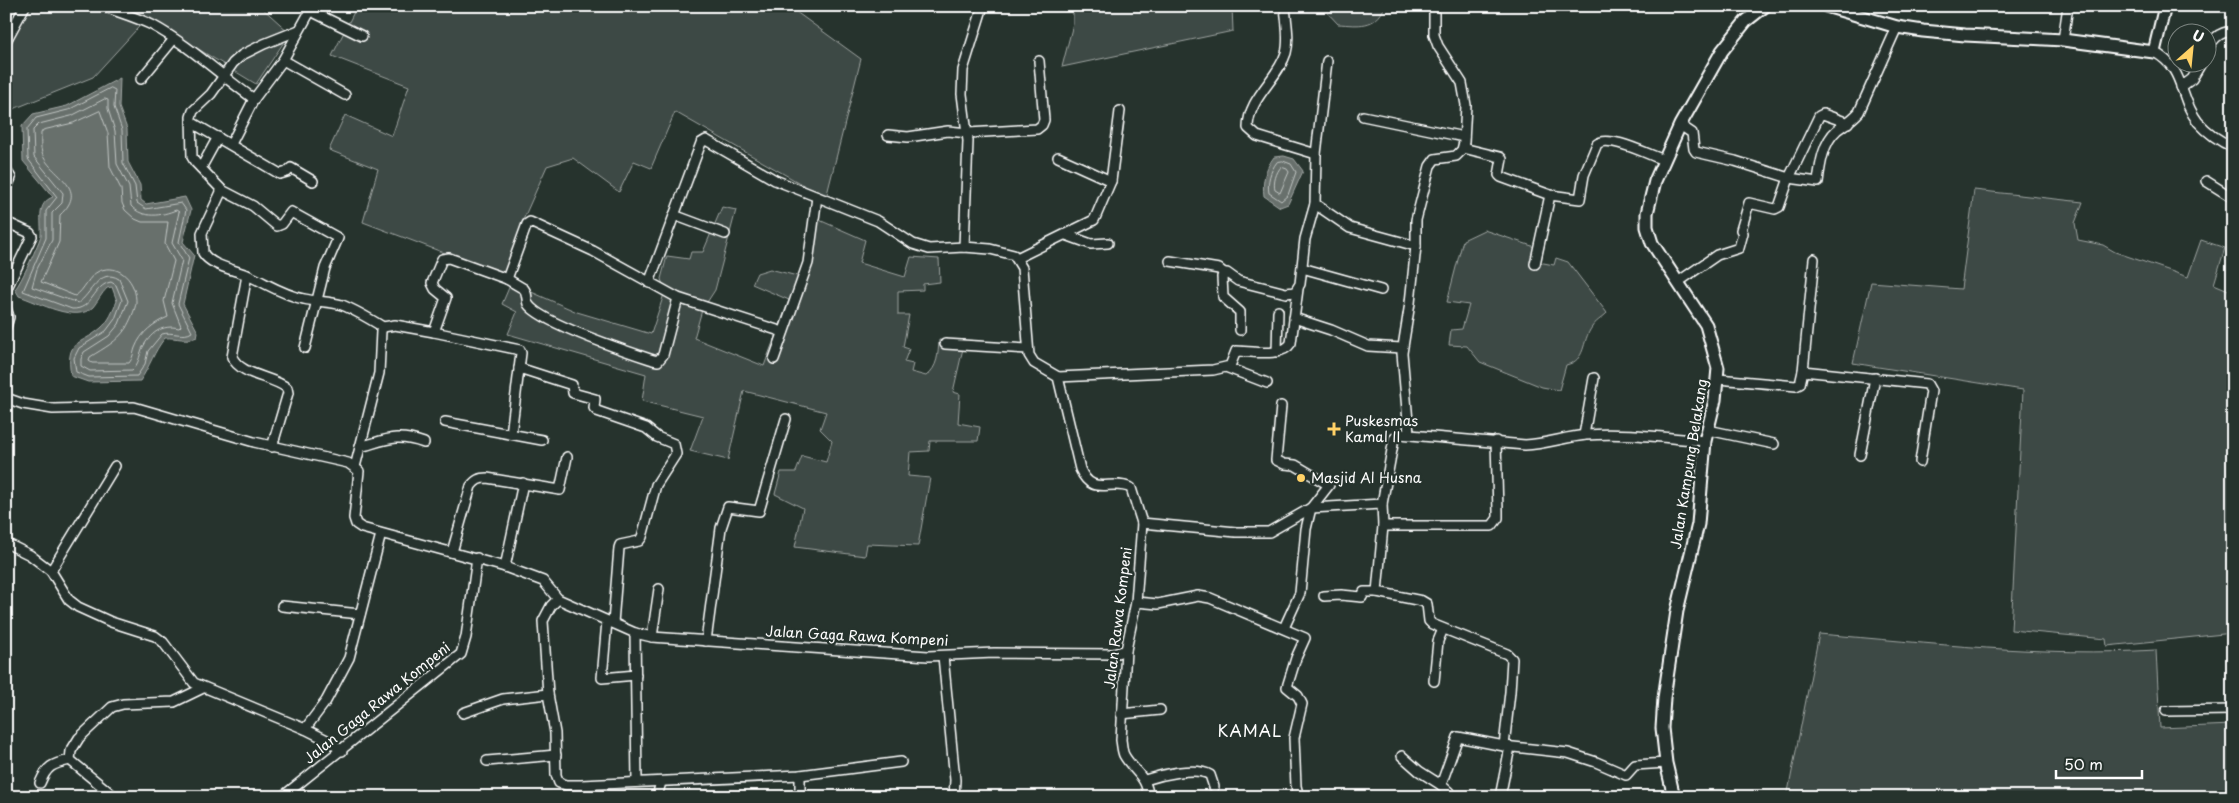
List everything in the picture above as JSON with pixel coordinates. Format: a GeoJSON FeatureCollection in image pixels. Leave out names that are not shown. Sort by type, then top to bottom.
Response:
{"type":"FeatureCollection","features":[{"type":"Feature","properties":{"kind":"street"},"geometry":{"type":"LineString","coordinates":[[6,41],[25,6]]}},
{"type":"Feature","properties":{"kind":"street"},"geometry":{"type":"LineString","coordinates":[[102,6],[150,24],[174,39],[254,99]]}},
{"type":"Feature","properties":{"kind":"street"},"geometry":{"type":"LineString","coordinates":[[964,247],[968,133],[962,94],[963,70],[984,6]]}},
{"type":"Feature","properties":{"kind":"street"},"geometry":{"type":"LineString","coordinates":[[1285,6],[1288,41],[1286,53],[1254,106],[1248,122],[1248,128],[1257,136],[1316,154]]}},
{"type":"Feature","properties":{"kind":"street"},"geometry":{"type":"LineString","coordinates":[[1409,433],[1402,367],[1402,348],[1410,303],[1416,246],[1416,220],[1430,166],[1435,159],[1456,156],[1463,148],[1464,137],[1464,91],[1455,70],[1436,41],[1433,30],[1434,6]]}},
{"type":"Feature","properties":{"kind":"street","name":"Jalan Kampung Belakang"},"geometry":{"type":"LineString","coordinates":[[1674,797],[1666,763],[1662,728],[1664,698],[1677,611],[1698,524],[1706,435],[1718,379],[1716,362],[1706,325],[1652,243],[1647,227],[1647,213],[1651,192],[1680,125],[1732,36],[1746,21],[1765,6]]}},
{"type":"Feature","properties":{"kind":"street"},"geometry":{"type":"LineString","coordinates":[[1826,6],[1897,27],[1965,36],[2063,40],[2154,52],[2171,64],[2176,71],[2181,87],[2198,122],[2213,135],[2233,147]]}},
{"type":"Feature","properties":{"kind":"street"},"geometry":{"type":"LineString","coordinates":[[2063,40],[2068,6]]}},
{"type":"Feature","properties":{"kind":"street"},"geometry":{"type":"LineString","coordinates":[[2154,52],[2165,6]]}},
{"type":"Feature","properties":{"kind":"street"},"geometry":{"type":"LineString","coordinates":[[231,144],[254,99],[283,60],[312,8],[362,36]]}},
{"type":"Feature","properties":{"kind":"street"},"geometry":{"type":"LineString","coordinates":[[1680,125],[1692,133],[1696,152],[1735,161],[1789,178],[1818,182],[1824,152],[1829,142],[1836,131],[1859,112],[1897,27]]}},
{"type":"Feature","properties":{"kind":"street"},"geometry":{"type":"LineString","coordinates":[[299,30],[242,55],[222,76],[210,94],[193,111],[191,122],[192,157],[222,190],[253,206],[277,226],[282,224],[291,212],[338,238],[325,268],[305,348]]}},
{"type":"Feature","properties":{"kind":"street"},"geometry":{"type":"LineString","coordinates":[[2216,36],[2233,32]]}},
{"type":"Feature","properties":{"kind":"street"},"geometry":{"type":"LineString","coordinates":[[141,79],[174,39]]}},
{"type":"Feature","properties":{"kind":"street"},"geometry":{"type":"LineString","coordinates":[[283,60],[345,95]]}},
{"type":"Feature","properties":{"kind":"street"},"geometry":{"type":"LineString","coordinates":[[888,135],[908,137],[948,131],[968,133],[1037,129],[1044,120],[1039,61]]}},
{"type":"Feature","properties":{"kind":"street"},"geometry":{"type":"LineString","coordinates":[[1228,368],[1236,351],[1277,352],[1290,345],[1305,239],[1315,204],[1316,154],[1327,61]]}},
{"type":"Feature","properties":{"kind":"street"},"geometry":{"type":"LineString","coordinates":[[2181,87],[2192,79],[2196,72]]}},
{"type":"Feature","properties":{"kind":"street"},"geometry":{"type":"LineString","coordinates":[[1017,258],[1094,220],[1111,181],[1120,111]]}},
{"type":"Feature","properties":{"kind":"street"},"geometry":{"type":"LineString","coordinates":[[1678,282],[1717,255],[1739,248],[1743,233],[1741,230],[1750,202],[1777,208],[1780,205],[1789,178],[1819,116],[1823,114],[1848,123]]}},
{"type":"Feature","properties":{"kind":"street"},"geometry":{"type":"LineString","coordinates":[[1363,116],[1464,137]]}},
{"type":"Feature","properties":{"kind":"street"},"geometry":{"type":"LineString","coordinates":[[191,122],[280,174],[287,172],[291,168],[313,181]]}},
{"type":"Feature","properties":{"kind":"street"},"geometry":{"type":"LineString","coordinates":[[201,168],[218,137]]}},
{"type":"Feature","properties":{"kind":"street"},"geometry":{"type":"LineString","coordinates":[[649,283],[701,143],[706,140],[775,180],[878,221],[913,244],[930,248],[964,247],[990,249],[1009,253],[1017,258],[1022,268],[1029,355],[1034,363],[1058,377],[1153,374],[1228,368],[1267,383]]}},
{"type":"Feature","properties":{"kind":"street"},"geometry":{"type":"LineString","coordinates":[[1463,148],[1500,157],[1502,159],[1499,176],[1550,195],[1580,199],[1584,175],[1597,144],[1601,141],[1618,142],[1664,160]]}},
{"type":"Feature","properties":{"kind":"street"},"geometry":{"type":"LineString","coordinates":[[1058,158],[1111,181]]}},
{"type":"Feature","properties":{"kind":"street"},"geometry":{"type":"LineString","coordinates":[[6,170],[11,178],[6,189]]}},
{"type":"Feature","properties":{"kind":"street"},"geometry":{"type":"LineString","coordinates":[[2206,181],[2233,198]]}},
{"type":"Feature","properties":{"kind":"street"},"geometry":{"type":"LineString","coordinates":[[222,190],[202,233],[203,253],[210,260],[277,290],[305,300],[340,304],[357,311],[383,327],[395,325],[520,350],[511,434]]}},
{"type":"Feature","properties":{"kind":"street"},"geometry":{"type":"LineString","coordinates":[[1534,264],[1550,195]]}},
{"type":"Feature","properties":{"kind":"street"},"geometry":{"type":"LineString","coordinates":[[774,359],[808,263],[821,198]]}},
{"type":"Feature","properties":{"kind":"street"},"geometry":{"type":"LineString","coordinates":[[1315,204],[1350,228],[1416,246]]}},
{"type":"Feature","properties":{"kind":"street"},"geometry":{"type":"LineString","coordinates":[[674,215],[724,234]]}},
{"type":"Feature","properties":{"kind":"street"},"geometry":{"type":"LineString","coordinates":[[6,222],[30,233],[32,236],[6,290]]}},
{"type":"Feature","properties":{"kind":"street"},"geometry":{"type":"LineString","coordinates":[[507,279],[527,224],[530,222],[593,251],[678,298],[783,332]]}},
{"type":"Feature","properties":{"kind":"street"},"geometry":{"type":"LineString","coordinates":[[1066,235],[1091,244],[1108,243]]}},
{"type":"Feature","properties":{"kind":"street"},"geometry":{"type":"LineString","coordinates":[[434,332],[446,298],[435,289],[432,283],[442,259],[449,258],[507,279],[524,289],[530,306],[551,320],[580,334],[658,361],[663,355],[678,298]]}},
{"type":"Feature","properties":{"kind":"street"},"geometry":{"type":"LineString","coordinates":[[1718,379],[1796,386],[1800,383],[1803,371],[1814,258]]}},
{"type":"Feature","properties":{"kind":"street"},"geometry":{"type":"LineString","coordinates":[[1170,261],[1219,269],[1238,280],[1286,293],[1293,293],[1298,289]]}},
{"type":"Feature","properties":{"kind":"street"},"geometry":{"type":"LineString","coordinates":[[1302,268],[1381,290]]}},
{"type":"Feature","properties":{"kind":"street"},"geometry":{"type":"LineString","coordinates":[[1224,273],[1222,276],[1222,298],[1240,312],[1240,330]]}},
{"type":"Feature","properties":{"kind":"street"},"geometry":{"type":"LineString","coordinates":[[247,275],[232,357],[234,362],[242,368],[287,388],[288,393],[272,447]]}},
{"type":"Feature","properties":{"kind":"street"},"geometry":{"type":"LineString","coordinates":[[6,326],[7,311]]}},
{"type":"Feature","properties":{"kind":"street"},"geometry":{"type":"LineString","coordinates":[[1277,352],[1278,311]]}},
{"type":"Feature","properties":{"kind":"street"},"geometry":{"type":"LineString","coordinates":[[1294,318],[1331,330],[1368,346],[1402,348]]}},
{"type":"Feature","properties":{"kind":"street","name":"Jalan Gaga Rawa Kompeni"},"geometry":{"type":"LineString","coordinates":[[383,327],[381,331],[378,373],[355,467],[359,471],[354,518],[356,524],[381,534],[505,567],[543,582],[558,599],[635,633],[652,637],[943,656],[994,653],[1114,654],[1126,650]]}},
{"type":"Feature","properties":{"kind":"street"},"geometry":{"type":"LineString","coordinates":[[946,344],[1028,349]]}},
{"type":"Feature","properties":{"kind":"street"},"geometry":{"type":"LineString","coordinates":[[519,368],[572,386],[574,394],[595,399],[594,408],[597,412],[646,428],[657,437],[674,444],[676,454],[656,485],[642,537],[639,542],[620,545],[618,548],[602,678],[636,676]]}},
{"type":"Feature","properties":{"kind":"street"},"geometry":{"type":"LineString","coordinates":[[1803,371],[1924,382],[1929,386],[1930,390],[1920,462]]}},
{"type":"Feature","properties":{"kind":"street"},"geometry":{"type":"LineString","coordinates":[[1058,377],[1084,479],[1090,484],[1131,488],[1142,523],[1236,532],[1269,532],[1311,508],[1329,485],[1295,465],[1284,464],[1276,460],[1281,406]]}},
{"type":"Feature","properties":{"kind":"street"},"geometry":{"type":"LineString","coordinates":[[1584,435],[1594,378]]}},
{"type":"Feature","properties":{"kind":"street"},"geometry":{"type":"LineString","coordinates":[[1860,455],[1875,378]]}},
{"type":"Feature","properties":{"kind":"street"},"geometry":{"type":"LineString","coordinates":[[6,398],[23,404],[53,409],[134,407],[272,447],[355,467]]}},
{"type":"Feature","properties":{"kind":"street"},"geometry":{"type":"LineString","coordinates":[[706,641],[721,528],[728,507],[759,511],[786,419]]}},
{"type":"Feature","properties":{"kind":"street"},"geometry":{"type":"LineString","coordinates":[[446,422],[542,440]]}},
{"type":"Feature","properties":{"kind":"street"},"geometry":{"type":"LineString","coordinates":[[1377,592],[1383,526],[1382,504],[1394,439],[1399,434],[1409,433],[1525,445],[1543,444],[1584,435],[1606,434],[1706,435],[1774,444]]}},
{"type":"Feature","properties":{"kind":"street"},"geometry":{"type":"LineString","coordinates":[[360,447],[396,436],[424,443]]}},
{"type":"Feature","properties":{"kind":"street"},"geometry":{"type":"LineString","coordinates":[[1383,526],[1492,526],[1498,518],[1496,441]]}},
{"type":"Feature","properties":{"kind":"street"},"geometry":{"type":"LineString","coordinates":[[452,552],[474,481],[480,478],[487,478],[560,490],[567,457]]}},
{"type":"Feature","properties":{"kind":"street"},"geometry":{"type":"LineString","coordinates":[[50,570],[115,466]]}},
{"type":"Feature","properties":{"kind":"street"},"geometry":{"type":"LineString","coordinates":[[505,567],[523,483]]}},
{"type":"Feature","properties":{"kind":"street"},"geometry":{"type":"LineString","coordinates":[[1311,508],[1382,504]]}},
{"type":"Feature","properties":{"kind":"street"},"geometry":{"type":"LineString","coordinates":[[1284,628],[1300,593],[1306,530],[1311,508]]}},
{"type":"Feature","properties":{"kind":"street","name":"Jalan Rawa Kompeni"},"geometry":{"type":"LineString","coordinates":[[1142,523],[1136,602],[1126,650],[1121,740],[1124,754],[1148,786],[1148,797]]}},
{"type":"Feature","properties":{"kind":"street"},"geometry":{"type":"LineString","coordinates":[[305,729],[326,701],[349,658],[381,534]]}},
{"type":"Feature","properties":{"kind":"street","name":"Jalan Gaga Rawa Kompeni"},"geometry":{"type":"LineString","coordinates":[[6,543],[30,555],[50,570],[69,600],[78,607],[111,622],[155,636],[163,642],[188,677],[203,688],[305,729],[329,741],[342,751]]}},
{"type":"Feature","properties":{"kind":"street","name":"Jalan Gaga Rawa Kompeni"},"geometry":{"type":"LineString","coordinates":[[282,797],[342,751],[428,678],[461,654],[466,637],[477,558]]}},
{"type":"Feature","properties":{"kind":"street"},"geometry":{"type":"LineString","coordinates":[[652,637],[658,589]]}},
{"type":"Feature","properties":{"kind":"street"},"geometry":{"type":"LineString","coordinates":[[1324,596],[1362,597],[1364,592],[1377,592],[1422,600],[1426,604],[1430,623],[1507,654],[1512,658],[1507,746],[1500,797]]}},
{"type":"Feature","properties":{"kind":"street"},"geometry":{"type":"LineString","coordinates":[[1136,602],[1158,604],[1198,596],[1210,598],[1305,638],[1287,687],[1298,696],[1302,704],[1294,738],[1296,786],[1298,794],[1302,797]]}},
{"type":"Feature","properties":{"kind":"street"},"geometry":{"type":"LineString","coordinates":[[558,599],[551,606],[543,621],[548,694],[555,733],[556,780],[566,785],[800,775],[901,762]]}},
{"type":"Feature","properties":{"kind":"street"},"geometry":{"type":"LineString","coordinates":[[282,606],[360,614]]}},
{"type":"Feature","properties":{"kind":"street"},"geometry":{"type":"LineString","coordinates":[[1434,681],[1438,645],[1443,629]]}},
{"type":"Feature","properties":{"kind":"street"},"geometry":{"type":"LineString","coordinates":[[635,633],[637,782]]}},
{"type":"Feature","properties":{"kind":"street"},"geometry":{"type":"LineString","coordinates":[[943,656],[955,780],[954,797]]}},
{"type":"Feature","properties":{"kind":"street"},"geometry":{"type":"LineString","coordinates":[[70,760],[71,751],[79,738],[112,707],[123,704],[174,702],[203,688]]}},
{"type":"Feature","properties":{"kind":"street"},"geometry":{"type":"LineString","coordinates":[[463,714],[502,699],[548,694]]}},
{"type":"Feature","properties":{"kind":"street"},"geometry":{"type":"LineString","coordinates":[[1121,714],[1160,710]]}},
{"type":"Feature","properties":{"kind":"street"},"geometry":{"type":"LineString","coordinates":[[2166,710],[2233,710]]}},
{"type":"Feature","properties":{"kind":"street"},"geometry":{"type":"LineString","coordinates":[[1441,785],[1458,737],[1507,746],[1568,753],[1596,762],[1626,775],[1635,765],[1666,763]]}},
{"type":"Feature","properties":{"kind":"street"},"geometry":{"type":"LineString","coordinates":[[487,761],[556,755]]}},
{"type":"Feature","properties":{"kind":"street"},"geometry":{"type":"LineString","coordinates":[[1402,756],[1419,771],[1441,785],[1449,792],[1450,797]]}},
{"type":"Feature","properties":{"kind":"street"},"geometry":{"type":"LineString","coordinates":[[40,783],[52,764],[70,760]]}},
{"type":"Feature","properties":{"kind":"street"},"geometry":{"type":"LineString","coordinates":[[70,760],[115,797]]}},
{"type":"Feature","properties":{"kind":"street"},"geometry":{"type":"LineString","coordinates":[[1145,780],[1171,773],[1203,772],[1210,775],[1214,787]]}},
{"type":"Feature","properties":{"kind":"street"},"geometry":{"type":"LineString","coordinates":[[800,775],[800,797]]}},
{"type":"Feature","properties":{"kind":"street"},"geometry":{"type":"LineString","coordinates":[[658,797],[661,782]]}},
{"type":"Feature","properties":{"kind":"shaded area"},"geometry":{"type":"Polygon","coordinates":[[[6,6],[260,6],[290,33],[256,84],[147,18],[93,77],[6,112],[6,6]]]}},
{"type":"Feature","properties":{"kind":"shaded area"},"geometry":{"type":"Polygon","coordinates":[[[357,6],[788,6],[861,59],[826,198],[675,112],[651,168],[634,161],[619,192],[573,158],[547,166],[523,220],[505,276],[363,222],[378,169],[329,150],[345,115],[392,136],[409,86],[332,56],[357,6]]]}},
{"type":"Feature","properties":{"kind":"shaded area"},"geometry":{"type":"Polygon","coordinates":[[[1073,6],[1232,6],[1233,31],[1062,67],[1073,24],[1073,6]]]}},
{"type":"Feature","properties":{"kind":"shaded area"},"geometry":{"type":"Polygon","coordinates":[[[1325,6],[1385,6],[1377,19],[1366,24],[1353,25],[1338,24],[1325,10],[1325,6]]]}},
{"type":"Feature","properties":{"kind":"shaded area"},"geometry":{"type":"Polygon","coordinates":[[[1974,190],[2083,202],[2075,223],[2078,240],[2103,245],[2115,252],[2188,277],[2201,240],[2225,248],[2214,284],[2233,292],[2233,633],[2107,646],[2106,639],[2011,630],[2023,390],[1853,363],[1871,282],[1961,289],[1974,190]]]}},
{"type":"Feature","properties":{"kind":"shaded area"},"geometry":{"type":"Polygon","coordinates":[[[722,207],[736,210],[715,290],[702,310],[694,338],[764,366],[789,300],[752,284],[757,273],[770,269],[801,277],[817,219],[865,240],[859,263],[905,277],[911,257],[939,259],[940,282],[923,284],[923,290],[898,291],[898,315],[909,315],[903,347],[909,349],[904,362],[913,364],[911,372],[926,376],[935,364],[939,340],[964,344],[953,392],[960,394],[958,423],[980,427],[978,441],[930,441],[929,451],[910,452],[908,476],[930,478],[918,546],[867,544],[865,556],[795,547],[803,508],[775,494],[781,472],[796,472],[802,456],[826,462],[832,441],[820,429],[826,412],[744,391],[728,460],[690,451],[703,416],[642,401],[646,374],[508,334],[517,312],[502,304],[511,283],[577,312],[651,334],[665,291],[661,279],[667,256],[689,259],[691,252],[703,252],[722,207]]]}},
{"type":"Feature","properties":{"kind":"shaded area"},"geometry":{"type":"Polygon","coordinates":[[[1484,230],[1535,247],[1533,261],[1554,265],[1556,258],[1568,262],[1607,313],[1592,327],[1581,355],[1573,363],[1566,365],[1559,390],[1542,387],[1480,362],[1467,346],[1449,345],[1451,330],[1462,329],[1469,305],[1447,302],[1463,240],[1484,230]]]}},
{"type":"Feature","properties":{"kind":"shaded area"},"geometry":{"type":"Polygon","coordinates":[[[1819,634],[1987,648],[2071,652],[2156,650],[2160,728],[2233,725],[2233,797],[1787,797],[1819,634]]]}},
{"type":"Feature","properties":{"kind":"water"},"geometry":{"type":"Polygon","coordinates":[[[120,78],[119,107],[127,129],[128,162],[140,185],[141,200],[146,204],[185,197],[191,210],[183,242],[194,255],[183,304],[198,332],[197,337],[193,338],[165,338],[140,381],[88,382],[71,376],[70,355],[72,349],[104,325],[111,316],[117,301],[112,287],[107,288],[93,307],[86,312],[67,313],[19,296],[15,289],[40,239],[42,208],[53,197],[23,161],[22,126],[33,114],[67,106],[120,78]]]}},
{"type":"Feature","properties":{"kind":"water"},"geometry":{"type":"Polygon","coordinates":[[[1284,156],[1294,159],[1303,171],[1288,204],[1280,207],[1264,196],[1263,185],[1266,171],[1274,157],[1284,156]]]}},
{"type":"Feature","properties":{"kind":"place","name":"Puskesmas Kamal II"},"geometry":{"type":"Point","coordinates":[1334,429]}},
{"type":"Feature","properties":{"kind":"place","name":"Masjid Al Husna"},"geometry":{"type":"Point","coordinates":[1301,478]}},
{"type":"Feature","properties":{"kind":"district","name":"KAMAL"},"geometry":{"type":"Point","coordinates":[1250,731]}}]}
